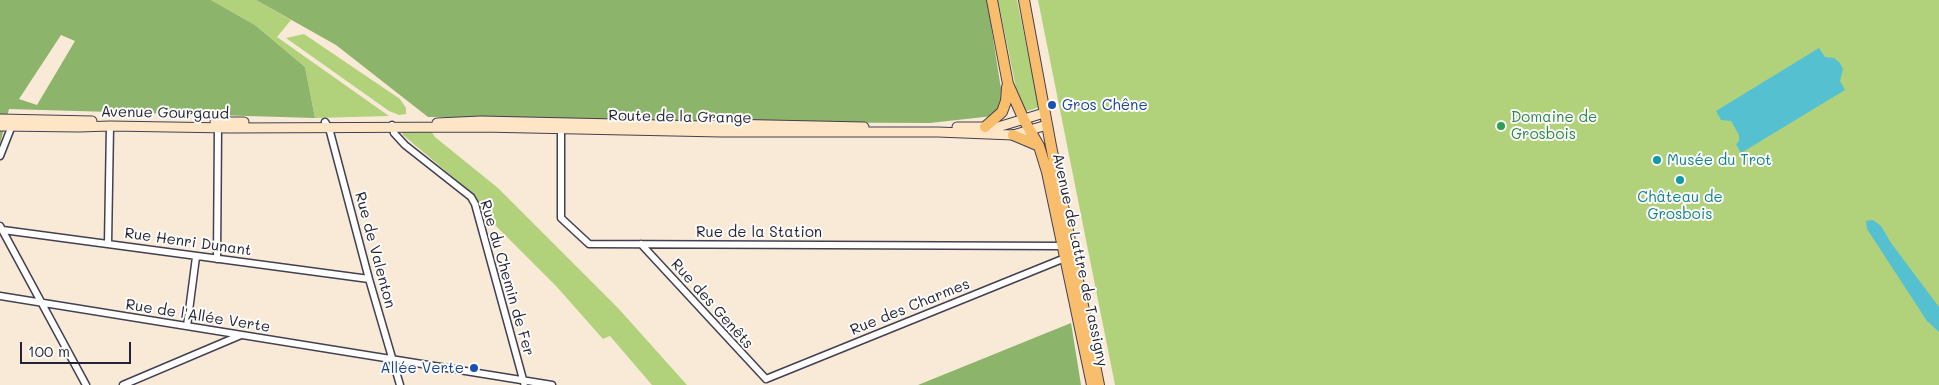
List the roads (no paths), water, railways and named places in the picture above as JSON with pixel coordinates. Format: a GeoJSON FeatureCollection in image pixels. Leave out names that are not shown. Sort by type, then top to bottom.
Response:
{"type":"FeatureCollection","features":[{"type":"Feature","properties":{"kind":"main road","name":"Avenue de Lattre de Tassigny"},"geometry":{"type":"LineString","coordinates":[[992,0],[1008,84],[1024,120],[1039,146],[1047,172],[1092,385]]}},
{"type":"Feature","properties":{"kind":"main road"},"geometry":{"type":"LineString","coordinates":[[1024,0],[1044,113],[1099,385]]}},
{"type":"Feature","properties":{"kind":"main road"},"geometry":{"type":"LineString","coordinates":[[986,130],[1002,112],[1006,101],[1008,84]]}},
{"type":"Feature","properties":{"kind":"main road","name":"Route de la Grange"},"geometry":{"type":"LineString","coordinates":[[986,130],[1044,113]]}},
{"type":"Feature","properties":{"kind":"main road","name":"Avenue Gourgaud"},"geometry":{"type":"LineString","coordinates":[[0,119],[13,123],[79,127],[218,128],[327,125]]}},
{"type":"Feature","properties":{"kind":"main road","name":"Avenue Gourgaud"},"geometry":{"type":"LineString","coordinates":[[0,126],[13,123],[327,125]]}},
{"type":"Feature","properties":{"kind":"main road","name":"Route de la Grange"},"geometry":{"type":"LineString","coordinates":[[327,125],[704,126],[722,124],[986,130],[1014,135],[1047,125]]}},
{"type":"Feature","properties":{"kind":"main road"},"geometry":{"type":"LineString","coordinates":[[1014,135],[1039,146]]}},
{"type":"Feature","properties":{"kind":"street"},"geometry":{"type":"LineString","coordinates":[[0,156],[13,123]]}},
{"type":"Feature","properties":{"kind":"street","name":"Rue de Valenton"},"geometry":{"type":"LineString","coordinates":[[327,125],[400,385]]}},
{"type":"Feature","properties":{"kind":"street","name":"Rue du Chemin de Fer"},"geometry":{"type":"LineString","coordinates":[[392,125],[394,132],[405,145],[471,197],[475,204],[524,383]]}},
{"type":"Feature","properties":{"kind":"street"},"geometry":{"type":"LineString","coordinates":[[108,244],[110,126]]}},
{"type":"Feature","properties":{"kind":"street","name":"Rue de la Station"},"geometry":{"type":"LineString","coordinates":[[561,126],[561,218],[588,244],[1062,246]]}},
{"type":"Feature","properties":{"kind":"street"},"geometry":{"type":"LineString","coordinates":[[217,259],[218,128]]}},
{"type":"Feature","properties":{"kind":"street"},"geometry":{"type":"LineString","coordinates":[[1,228],[86,385]]}},
{"type":"Feature","properties":{"kind":"street","name":"Rue Henri Dunant"},"geometry":{"type":"LineString","coordinates":[[1,228],[196,257],[369,279]]}},
{"type":"Feature","properties":{"kind":"street","name":"Rue des Genêts"},"geometry":{"type":"LineString","coordinates":[[642,244],[765,382]]}},
{"type":"Feature","properties":{"kind":"street"},"geometry":{"type":"LineString","coordinates":[[186,326],[196,257]]}},
{"type":"Feature","properties":{"kind":"street","name":"Rue des Charmes"},"geometry":{"type":"LineString","coordinates":[[765,382],[1065,258]]}},
{"type":"Feature","properties":{"kind":"street","name":"Rue de l'Allée Verte"},"geometry":{"type":"LineString","coordinates":[[0,296],[393,359]]}},
{"type":"Feature","properties":{"kind":"street"},"geometry":{"type":"LineString","coordinates":[[123,385],[241,336]]}},
{"type":"Feature","properties":{"kind":"street"},"geometry":{"type":"LineString","coordinates":[[393,359],[524,383],[552,385]]}},
{"type":"Feature","properties":{"kind":"water"},"geometry":{"type":"Polygon","coordinates":[[[1819,48],[1825,57],[1834,58],[1840,63],[1843,69],[1840,81],[1845,90],[1741,153],[1736,144],[1739,141],[1739,135],[1731,121],[1721,120],[1716,111],[1819,48]]]}},
{"type":"Feature","properties":{"kind":"water"},"geometry":{"type":"Polygon","coordinates":[[[1873,220],[1881,226],[1891,243],[1939,307],[1939,332],[1927,321],[1867,229],[1866,221],[1873,220]]]}},
{"type":"Feature","properties":{"kind":"place","name":"Gros Chêne"},"geometry":{"type":"Point","coordinates":[1052,105]}},
{"type":"Feature","properties":{"kind":"place","name":"Domaine de Grosbois"},"geometry":{"type":"Point","coordinates":[1501,126]}},
{"type":"Feature","properties":{"kind":"place","name":"Musée du Trot"},"geometry":{"type":"Point","coordinates":[1657,160]}},
{"type":"Feature","properties":{"kind":"place","name":"Château de Grosbois"},"geometry":{"type":"Point","coordinates":[1680,180]}},
{"type":"Feature","properties":{"kind":"place","name":"Allée Verte"},"geometry":{"type":"Point","coordinates":[474,368]}}]}
